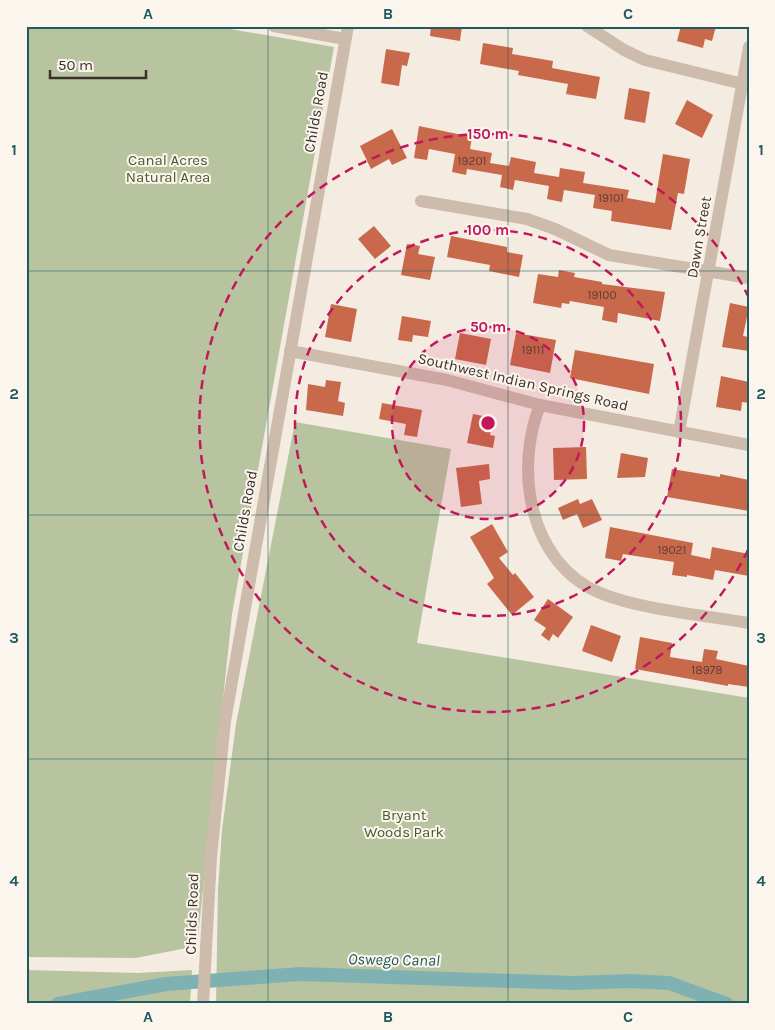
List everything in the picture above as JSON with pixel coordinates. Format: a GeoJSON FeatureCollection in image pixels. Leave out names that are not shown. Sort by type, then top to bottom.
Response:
{"type":"FeatureCollection","features":[{"type":"Feature","properties":{"kind":"street"},"geometry":{"type":"LineString","coordinates":[[274,26],[346,32]]}},
{"type":"Feature","properties":{"kind":"street"},"geometry":{"type":"LineString","coordinates":[[587,26],[624,50],[645,60],[743,84]]}},
{"type":"Feature","properties":{"kind":"street","name":"Childs Road"},"geometry":{"type":"LineString","coordinates":[[203,1004],[210,857],[225,721],[346,32]]}},
{"type":"Feature","properties":{"kind":"street","name":"Dawn Street"},"geometry":{"type":"LineString","coordinates":[[679,432],[749,47]]}},
{"type":"Feature","properties":{"kind":"street"},"geometry":{"type":"LineString","coordinates":[[421,201],[527,219],[555,229],[609,255],[749,278]]}},
{"type":"Feature","properties":{"kind":"street","name":"Southwest Indian Springs Road"},"geometry":{"type":"LineString","coordinates":[[290,351],[447,380],[540,405],[749,444]]}},
{"type":"Feature","properties":{"kind":"street"},"geometry":{"type":"LineString","coordinates":[[540,405],[528,448],[527,476],[531,505],[545,540],[569,571],[599,592],[624,600],[749,623]]}},
{"type":"Feature","properties":{"kind":"green space","name":"Canal Acres Natural Area"},"geometry":{"type":"Polygon","coordinates":[[[26,26],[213,26],[334,47],[232,614],[197,946],[136,958],[26,957],[26,26]]]}},
{"type":"Feature","properties":{"kind":"green space","name":"Bryant Woods Park"},"geometry":{"type":"Polygon","coordinates":[[[295,422],[451,449],[417,643],[749,698],[749,1004],[216,1004],[218,889],[222,830],[236,724],[295,422]]]}},
{"type":"Feature","properties":{"kind":"green space"},"geometry":{"type":"Polygon","coordinates":[[[26,970],[138,973],[192,970],[190,1004],[26,1004],[26,970]]]}},
{"type":"Feature","properties":{"kind":"building"},"geometry":{"type":"Polygon","coordinates":[[[431,26],[462,26],[460,41],[430,36],[431,26]]]}},
{"type":"Feature","properties":{"kind":"building"},"geometry":{"type":"Polygon","coordinates":[[[681,26],[716,26],[712,41],[705,39],[703,48],[677,41],[681,26]]]}},
{"type":"Feature","properties":{"kind":"building"},"geometry":{"type":"Polygon","coordinates":[[[483,43],[513,48],[512,54],[553,61],[552,68],[600,77],[596,99],[566,94],[568,84],[518,75],[519,71],[480,64],[483,43]]]}},
{"type":"Feature","properties":{"kind":"building"},"geometry":{"type":"Polygon","coordinates":[[[386,49],[410,53],[407,66],[402,65],[399,86],[381,83],[386,49]]]}},
{"type":"Feature","properties":{"kind":"building"},"geometry":{"type":"Polygon","coordinates":[[[629,88],[650,92],[645,123],[624,119],[629,88]]]}},
{"type":"Feature","properties":{"kind":"building"},"geometry":{"type":"Polygon","coordinates":[[[687,100],[713,115],[702,138],[675,124],[687,100]]]}},
{"type":"Feature","properties":{"kind":"building"},"geometry":{"type":"Polygon","coordinates":[[[419,126],[472,137],[470,149],[492,153],[490,163],[509,166],[511,157],[536,162],[534,173],[559,177],[560,168],[585,172],[583,183],[629,190],[627,198],[655,203],[663,154],[690,159],[684,194],[678,193],[671,230],[611,221],[612,211],[593,208],[595,195],[564,190],[562,202],[547,199],[549,186],[515,180],[513,190],[500,187],[502,175],[467,169],[466,175],[452,172],[455,154],[429,149],[427,160],[414,158],[419,126]]]}},
{"type":"Feature","properties":{"kind":"building"},"geometry":{"type":"Polygon","coordinates":[[[392,129],[407,158],[392,165],[389,159],[371,169],[360,146],[392,129]]]}},
{"type":"Feature","properties":{"kind":"building"},"geometry":{"type":"Polygon","coordinates":[[[374,226],[391,246],[375,259],[358,239],[374,226]]]}},
{"type":"Feature","properties":{"kind":"building"},"geometry":{"type":"Polygon","coordinates":[[[451,236],[507,247],[507,252],[523,255],[519,277],[489,271],[490,265],[447,257],[451,236]]]}},
{"type":"Feature","properties":{"kind":"building"},"geometry":{"type":"Polygon","coordinates":[[[407,244],[420,246],[418,254],[435,257],[430,280],[401,275],[407,244]]]}},
{"type":"Feature","properties":{"kind":"building"},"geometry":{"type":"Polygon","coordinates":[[[559,270],[575,273],[574,277],[602,282],[602,284],[665,292],[660,321],[618,313],[617,323],[602,320],[604,307],[570,301],[569,304],[562,303],[561,308],[533,303],[538,274],[558,277],[559,270]]]}},
{"type":"Feature","properties":{"kind":"building"},"geometry":{"type":"Polygon","coordinates":[[[730,303],[749,307],[743,336],[749,337],[749,351],[722,347],[730,303]]]}},
{"type":"Feature","properties":{"kind":"building"},"geometry":{"type":"Polygon","coordinates":[[[331,304],[357,309],[351,342],[325,337],[331,304]]]}},
{"type":"Feature","properties":{"kind":"building"},"geometry":{"type":"Polygon","coordinates":[[[402,316],[431,321],[428,337],[413,335],[412,342],[398,340],[402,316]]]}},
{"type":"Feature","properties":{"kind":"building"},"geometry":{"type":"Polygon","coordinates":[[[460,333],[491,339],[486,365],[455,359],[460,333]]]}},
{"type":"Feature","properties":{"kind":"building"},"geometry":{"type":"Polygon","coordinates":[[[516,333],[556,340],[550,373],[510,365],[516,333]]]}},
{"type":"Feature","properties":{"kind":"building"},"geometry":{"type":"Polygon","coordinates":[[[575,350],[654,364],[649,394],[570,378],[575,350]]]}},
{"type":"Feature","properties":{"kind":"building"},"geometry":{"type":"Polygon","coordinates":[[[721,376],[749,382],[749,403],[742,402],[741,411],[716,407],[721,376]]]}},
{"type":"Feature","properties":{"kind":"building"},"geometry":{"type":"Polygon","coordinates":[[[326,380],[341,382],[338,401],[345,403],[343,416],[306,410],[308,384],[325,387],[326,380]]]}},
{"type":"Feature","properties":{"kind":"building"},"geometry":{"type":"Polygon","coordinates":[[[382,403],[422,410],[417,437],[404,435],[406,424],[379,419],[382,403]]]}},
{"type":"Feature","properties":{"kind":"building"},"geometry":{"type":"Polygon","coordinates":[[[473,414],[493,418],[490,435],[495,436],[493,448],[467,443],[473,414]]]}},
{"type":"Feature","properties":{"kind":"building"},"geometry":{"type":"Polygon","coordinates":[[[586,447],[587,479],[554,480],[553,448],[586,447]]]}},
{"type":"Feature","properties":{"kind":"building"},"geometry":{"type":"Polygon","coordinates":[[[621,453],[648,458],[645,477],[617,478],[621,453]]]}},
{"type":"Feature","properties":{"kind":"building"},"geometry":{"type":"Polygon","coordinates":[[[489,464],[490,479],[479,481],[482,504],[461,507],[456,468],[489,464]]]}},
{"type":"Feature","properties":{"kind":"building"},"geometry":{"type":"Polygon","coordinates":[[[672,469],[720,477],[720,474],[749,480],[749,511],[667,497],[672,469]]]}},
{"type":"Feature","properties":{"kind":"building"},"geometry":{"type":"Polygon","coordinates":[[[578,499],[580,504],[592,499],[602,520],[583,528],[577,514],[563,520],[558,508],[578,499]]]}},
{"type":"Feature","properties":{"kind":"building"},"geometry":{"type":"Polygon","coordinates":[[[492,524],[508,552],[499,558],[513,575],[515,573],[534,597],[512,615],[487,584],[494,578],[470,537],[492,524]]]}},
{"type":"Feature","properties":{"kind":"building"},"geometry":{"type":"Polygon","coordinates":[[[610,527],[693,543],[691,555],[710,559],[712,547],[749,554],[749,576],[715,570],[713,580],[687,575],[687,577],[672,575],[674,562],[623,554],[621,561],[605,558],[610,527]]]}},
{"type":"Feature","properties":{"kind":"building"},"geometry":{"type":"Polygon","coordinates":[[[548,599],[573,617],[558,638],[553,634],[549,641],[541,635],[546,628],[534,620],[548,599]]]}},
{"type":"Feature","properties":{"kind":"building"},"geometry":{"type":"Polygon","coordinates":[[[591,625],[621,636],[612,662],[582,651],[591,625]]]}},
{"type":"Feature","properties":{"kind":"building"},"geometry":{"type":"Polygon","coordinates":[[[640,637],[672,643],[670,657],[702,662],[704,649],[718,651],[716,659],[749,666],[749,687],[728,684],[728,686],[635,669],[640,637]]]}},
{"type":"Feature","properties":{"kind":"waterway","name":"Oswego Canal"},"geometry":{"type":"LineString","coordinates":[[58,1004],[166,984],[300,974],[573,983],[630,981],[669,983],[727,1004]]}}]}
